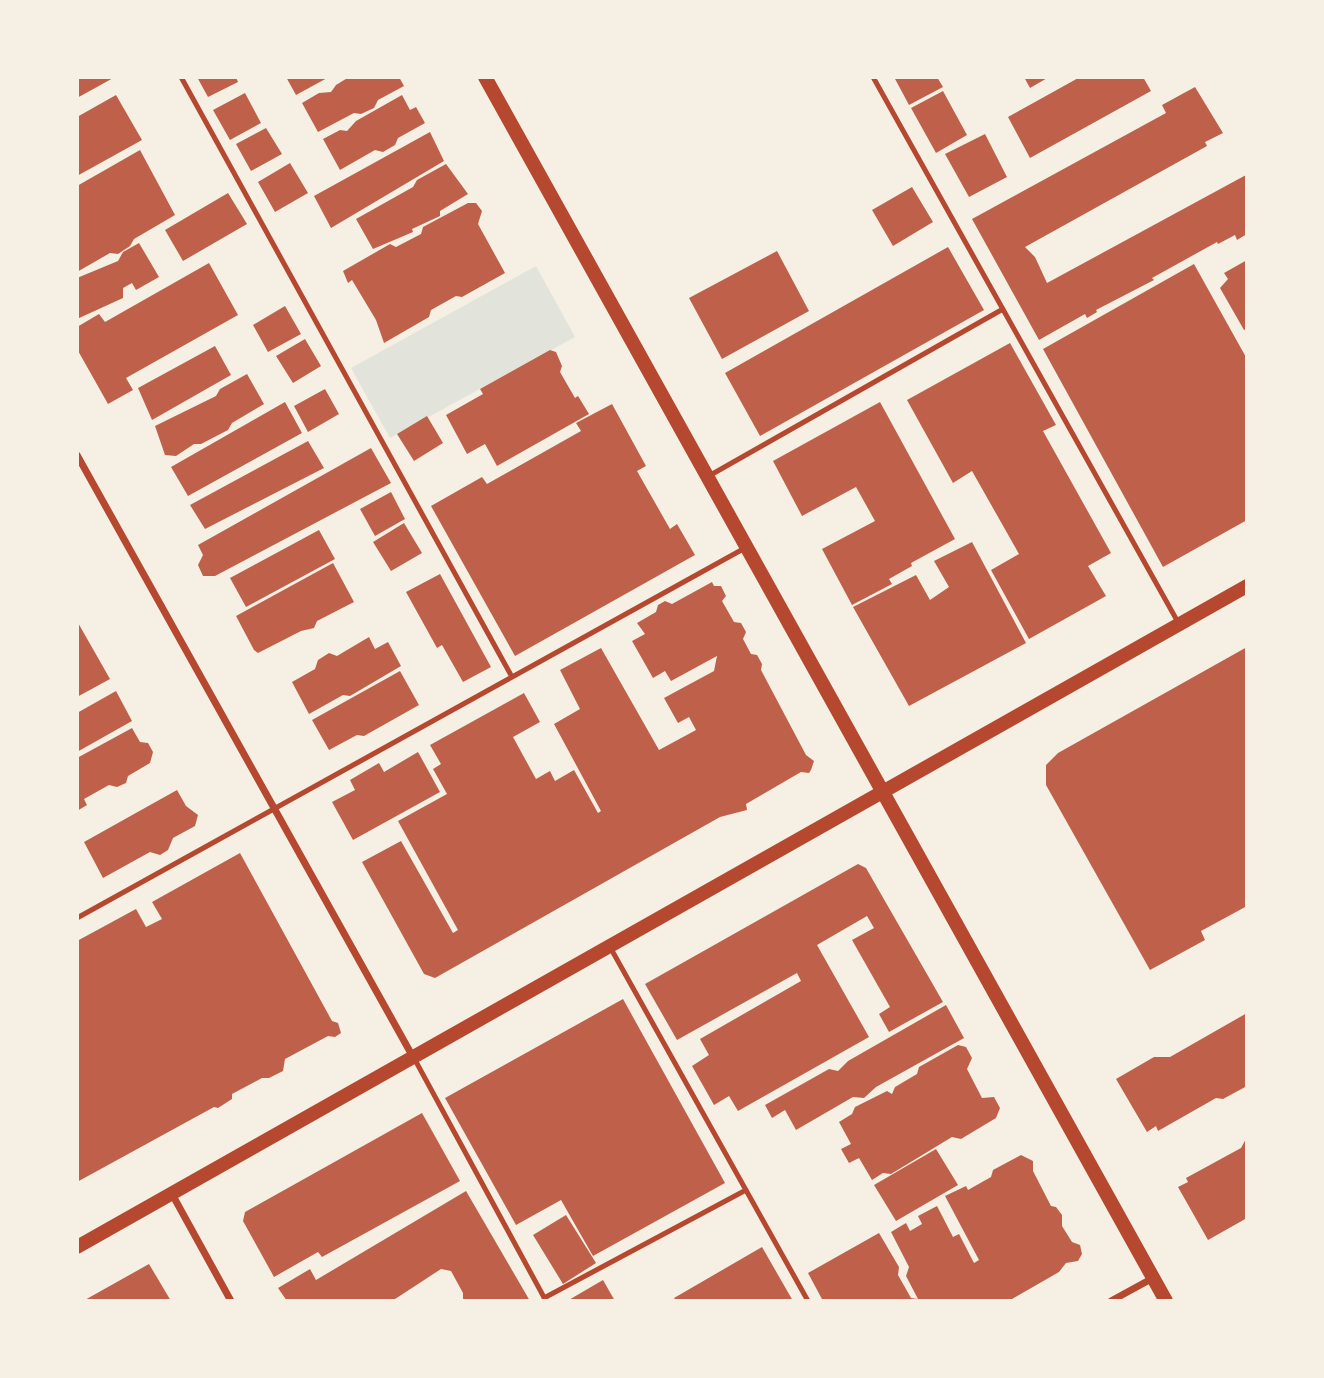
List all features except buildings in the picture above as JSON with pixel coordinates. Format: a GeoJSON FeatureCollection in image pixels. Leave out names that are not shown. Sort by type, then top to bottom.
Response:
{"type":"FeatureCollection","features":[{"type":"Feature","properties":{"kind":"main road"},"geometry":{"type":"LineString","coordinates":[[485,77],[1166,1301]]}},
{"type":"Feature","properties":{"kind":"main road"},"geometry":{"type":"LineString","coordinates":[[77,1247],[1247,586]]}},
{"type":"Feature","properties":{"kind":"street"},"geometry":{"type":"LineString","coordinates":[[77,455],[413,1058]]}},
{"type":"Feature","properties":{"kind":"street"},"geometry":{"type":"LineString","coordinates":[[172,1194],[231,1301]]}},
{"type":"Feature","properties":{"kind":"street"},"geometry":{"type":"LineString","coordinates":[[1111,1301],[1153,1278]]}},
{"type":"Feature","properties":{"kind":"lane"},"geometry":{"type":"LineString","coordinates":[[181,77],[512,677]]}},
{"type":"Feature","properties":{"kind":"lane"},"geometry":{"type":"LineString","coordinates":[[873,77],[1179,625]]}},
{"type":"Feature","properties":{"kind":"lane"},"geometry":{"type":"LineString","coordinates":[[707,477],[1003,309]]}},
{"type":"Feature","properties":{"kind":"lane"},"geometry":{"type":"LineString","coordinates":[[77,918],[746,548]]}},
{"type":"Feature","properties":{"kind":"lane"},"geometry":{"type":"LineString","coordinates":[[610,947],[808,1301]]}},
{"type":"Feature","properties":{"kind":"lane"},"geometry":{"type":"LineString","coordinates":[[413,1058],[545,1299],[746,1190]]}},
{"type":"Feature","properties":{"kind":"shaded area"},"geometry":{"type":"Polygon","coordinates":[[[536,266],[575,337],[390,438],[351,368],[536,266]]]}}]}
